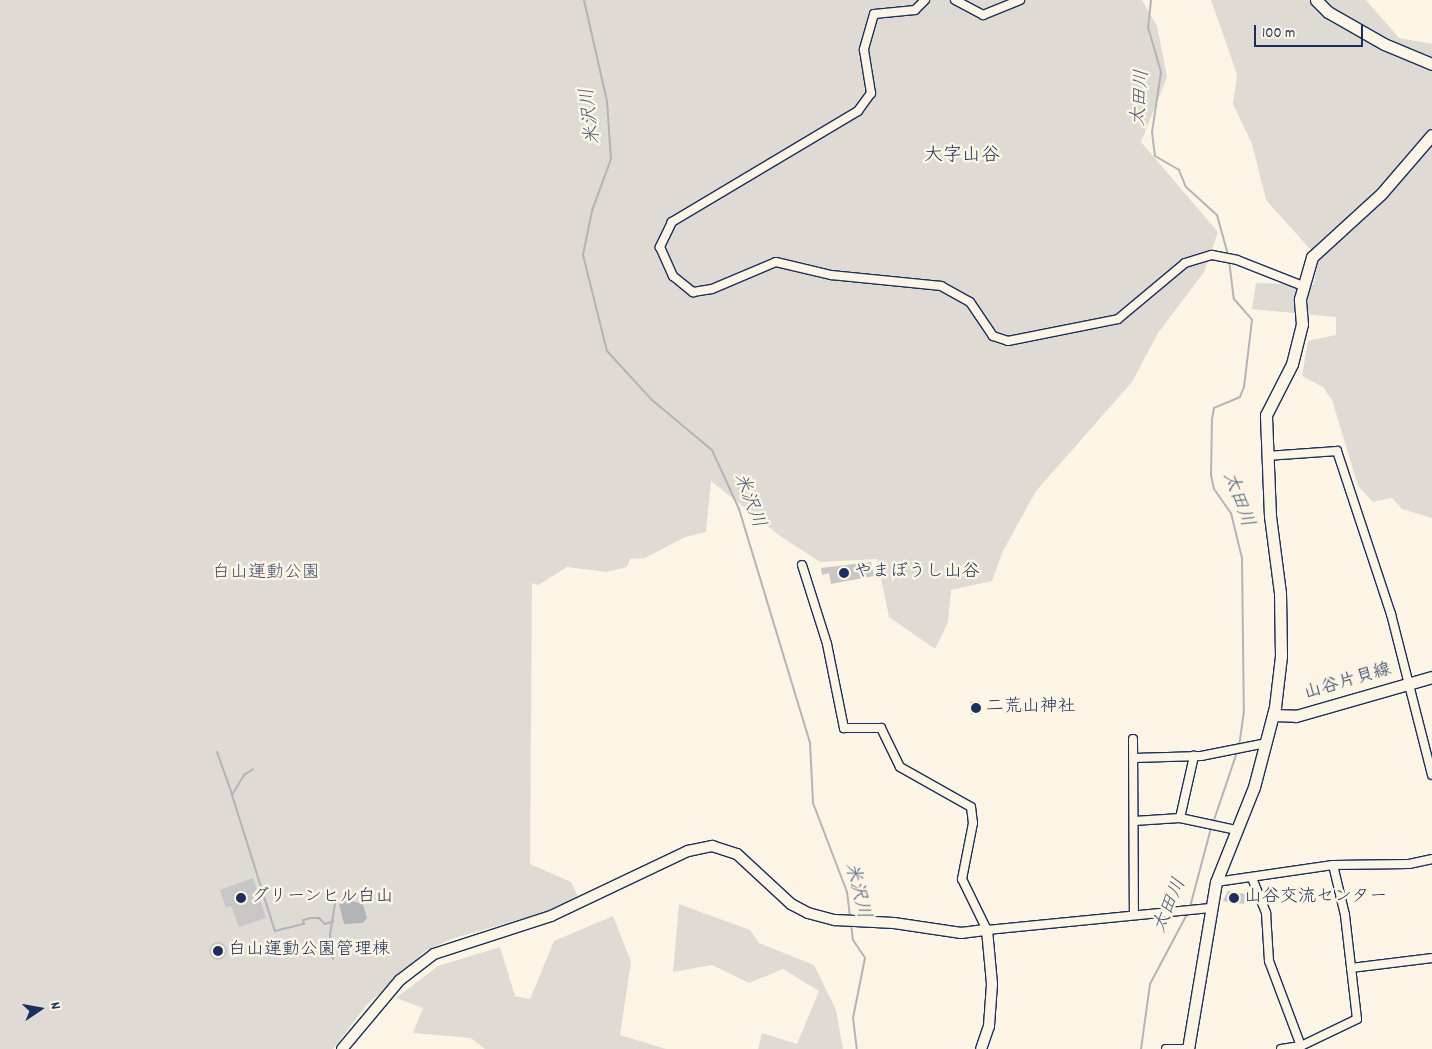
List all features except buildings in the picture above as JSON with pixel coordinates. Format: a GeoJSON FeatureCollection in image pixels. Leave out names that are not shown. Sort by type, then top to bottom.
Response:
{"type":"FeatureCollection","features":[{"type":"Feature","properties":{"kind":"main road"},"geometry":{"type":"LineString","coordinates":[[1316,0],[1328,12],[1384,44],[1432,64]]}},
{"type":"Feature","properties":{"kind":"main road"},"geometry":{"type":"LineString","coordinates":[[1188,1049],[1216,882],[1266,743],[1273,715],[1281,656],[1280,593],[1272,543],[1266,415],[1292,364],[1302,324],[1303,286],[1320,246],[1381,194],[1432,135]]}},
{"type":"Feature","properties":{"kind":"main road","name":"山谷片貝線"},"geometry":{"type":"LineString","coordinates":[[1273,715],[1296,716],[1432,677]]}},
{"type":"Feature","properties":{"kind":"street"},"geometry":{"type":"LineString","coordinates":[[925,0],[909,12],[874,14],[864,50],[871,93],[858,111],[672,222],[660,247],[673,276],[694,292],[712,289],[776,262],[831,275],[941,286],[970,302],[993,336],[1008,341],[1118,319],[1185,263],[1212,255],[1236,260],[1303,286]]}},
{"type":"Feature","properties":{"kind":"street"},"geometry":{"type":"LineString","coordinates":[[955,0],[983,16],[1020,0]]}},
{"type":"Feature","properties":{"kind":"street"},"geometry":{"type":"LineString","coordinates":[[1267,456],[1338,451],[1391,614],[1432,775]]}},
{"type":"Feature","properties":{"kind":"street"},"geometry":{"type":"LineString","coordinates":[[802,565],[828,644],[844,728],[881,728],[900,767],[971,807],[973,823],[962,879],[987,930],[992,984],[989,1026],[981,1049]]}},
{"type":"Feature","properties":{"kind":"street"},"geometry":{"type":"LineString","coordinates":[[1133,739],[1134,914]]}},
{"type":"Feature","properties":{"kind":"street"},"geometry":{"type":"LineString","coordinates":[[1134,758],[1194,756],[1266,743]]}},
{"type":"Feature","properties":{"kind":"street"},"geometry":{"type":"LineString","coordinates":[[1180,818],[1194,756]]}},
{"type":"Feature","properties":{"kind":"street"},"geometry":{"type":"LineString","coordinates":[[1134,821],[1180,818],[1236,830]]}},
{"type":"Feature","properties":{"kind":"street"},"geometry":{"type":"LineString","coordinates":[[342,1049],[400,980],[434,954],[551,916],[696,849],[712,846],[737,854],[791,904],[808,913],[835,920],[894,923],[961,933],[1134,914],[1213,908]]}},
{"type":"Feature","properties":{"kind":"street"},"geometry":{"type":"LineString","coordinates":[[1216,882],[1333,865],[1409,864],[1432,859]]}},
{"type":"Feature","properties":{"kind":"street"},"geometry":{"type":"LineString","coordinates":[[1281,1049],[1299,1047],[1357,1019],[1345,915],[1333,865]]}},
{"type":"Feature","properties":{"kind":"street"},"geometry":{"type":"LineString","coordinates":[[1252,878],[1266,913],[1269,961],[1299,1047]]}},
{"type":"Feature","properties":{"kind":"street"},"geometry":{"type":"LineString","coordinates":[[1351,968],[1432,958]]}},
{"type":"Feature","properties":{"kind":"street"},"geometry":{"type":"LineString","coordinates":[[1166,1049],[1184,1049]]}},
{"type":"Feature","properties":{"kind":"green space","name":"白山運動公園"},"geometry":{"type":"Polygon","coordinates":[[[0,0],[1142,0],[1157,26],[1167,77],[1141,142],[1218,232],[1204,272],[1158,333],[1132,382],[1036,491],[1003,551],[992,581],[951,590],[948,622],[935,649],[889,617],[877,559],[820,562],[780,536],[711,481],[706,532],[685,537],[645,558],[630,559],[627,567],[607,572],[567,567],[538,585],[532,583],[530,864],[571,882],[579,899],[550,911],[454,938],[425,951],[366,1006],[333,1049],[0,1049],[0,0]]]}},
{"type":"Feature","properties":{"kind":"green space"},"geometry":{"type":"Polygon","coordinates":[[[1211,0],[1366,0],[1399,38],[1432,44],[1432,518],[1402,509],[1392,498],[1373,502],[1358,486],[1332,400],[1323,387],[1302,376],[1308,341],[1336,335],[1336,317],[1252,309],[1256,283],[1313,285],[1319,259],[1266,200],[1252,144],[1233,104],[1237,74],[1211,0]]]}},
{"type":"Feature","properties":{"kind":"green space"},"geometry":{"type":"Polygon","coordinates":[[[679,904],[750,930],[759,943],[814,965],[836,1010],[843,1049],[758,1049],[762,1033],[797,1044],[819,991],[783,969],[749,983],[712,965],[673,972],[679,904]]]}},
{"type":"Feature","properties":{"kind":"green space"},"geometry":{"type":"Polygon","coordinates":[[[613,916],[631,962],[620,1035],[666,1049],[485,1049],[471,1038],[413,1033],[423,1008],[396,998],[438,966],[500,947],[515,996],[530,999],[554,941],[613,916]]]}},
{"type":"Feature","properties":{"kind":"shaded area"},"geometry":{"type":"Polygon","coordinates":[[[345,899],[363,904],[367,918],[363,923],[344,924],[339,904],[345,899]]]}},
{"type":"Feature","properties":{"kind":"waterway","name":"米沢川"},"geometry":{"type":"LineString","coordinates":[[584,0],[607,101],[611,159],[592,211],[583,255],[607,351],[652,400],[712,450],[739,509],[810,743],[813,803],[847,892],[850,917]]}},
{"type":"Feature","properties":{"kind":"waterway","name":"太田川"},"geometry":{"type":"LineString","coordinates":[[1151,0],[1148,27],[1161,72],[1152,132],[1155,156],[1179,170],[1186,187],[1217,215],[1228,255]]}},
{"type":"Feature","properties":{"kind":"waterway","name":"太田川"},"geometry":{"type":"LineString","coordinates":[[1229,260],[1234,299],[1252,320],[1244,387],[1240,397],[1214,408],[1212,419],[1211,475],[1214,489],[1231,513],[1242,558],[1244,711],[1239,745]]}},
{"type":"Feature","properties":{"kind":"waterway"},"geometry":{"type":"LineString","coordinates":[[217,752],[232,794]]}},
{"type":"Feature","properties":{"kind":"waterway","name":"太田川"},"geometry":{"type":"LineString","coordinates":[[1213,823],[1237,752]]}},
{"type":"Feature","properties":{"kind":"waterway"},"geometry":{"type":"LineString","coordinates":[[253,769],[244,775],[232,795],[275,931],[304,924],[303,920],[311,918],[319,918],[325,924],[334,921]]}},
{"type":"Feature","properties":{"kind":"waterway","name":"太田川"},"geometry":{"type":"LineString","coordinates":[[1190,907],[1211,828]]}},
{"type":"Feature","properties":{"kind":"waterway"},"geometry":{"type":"LineString","coordinates":[[333,959],[330,935],[335,903]]}},
{"type":"Feature","properties":{"kind":"waterway","name":"太田川"},"geometry":{"type":"LineString","coordinates":[[1141,1049],[1150,984],[1187,914]]}},
{"type":"Feature","properties":{"kind":"waterway","name":"米沢川"},"geometry":{"type":"LineString","coordinates":[[851,924],[853,940],[865,958],[853,1018],[857,1049]]}},
{"type":"Feature","properties":{"kind":"place","name":"やまぼうし山谷"},"geometry":{"type":"Point","coordinates":[844,573]}},
{"type":"Feature","properties":{"kind":"place","name":"二荒山神社"},"geometry":{"type":"Point","coordinates":[976,708]}},
{"type":"Feature","properties":{"kind":"place","name":"グリーンヒル白山"},"geometry":{"type":"Point","coordinates":[241,898]}},
{"type":"Feature","properties":{"kind":"place","name":"山谷交流センター"},"geometry":{"type":"Point","coordinates":[1234,898]}},
{"type":"Feature","properties":{"kind":"place","name":"白山運動公園管理棟"},"geometry":{"type":"Point","coordinates":[218,951]}},
{"type":"Feature","properties":{"kind":"district","name":"大字山谷"},"geometry":{"type":"Point","coordinates":[962,157]}}]}
